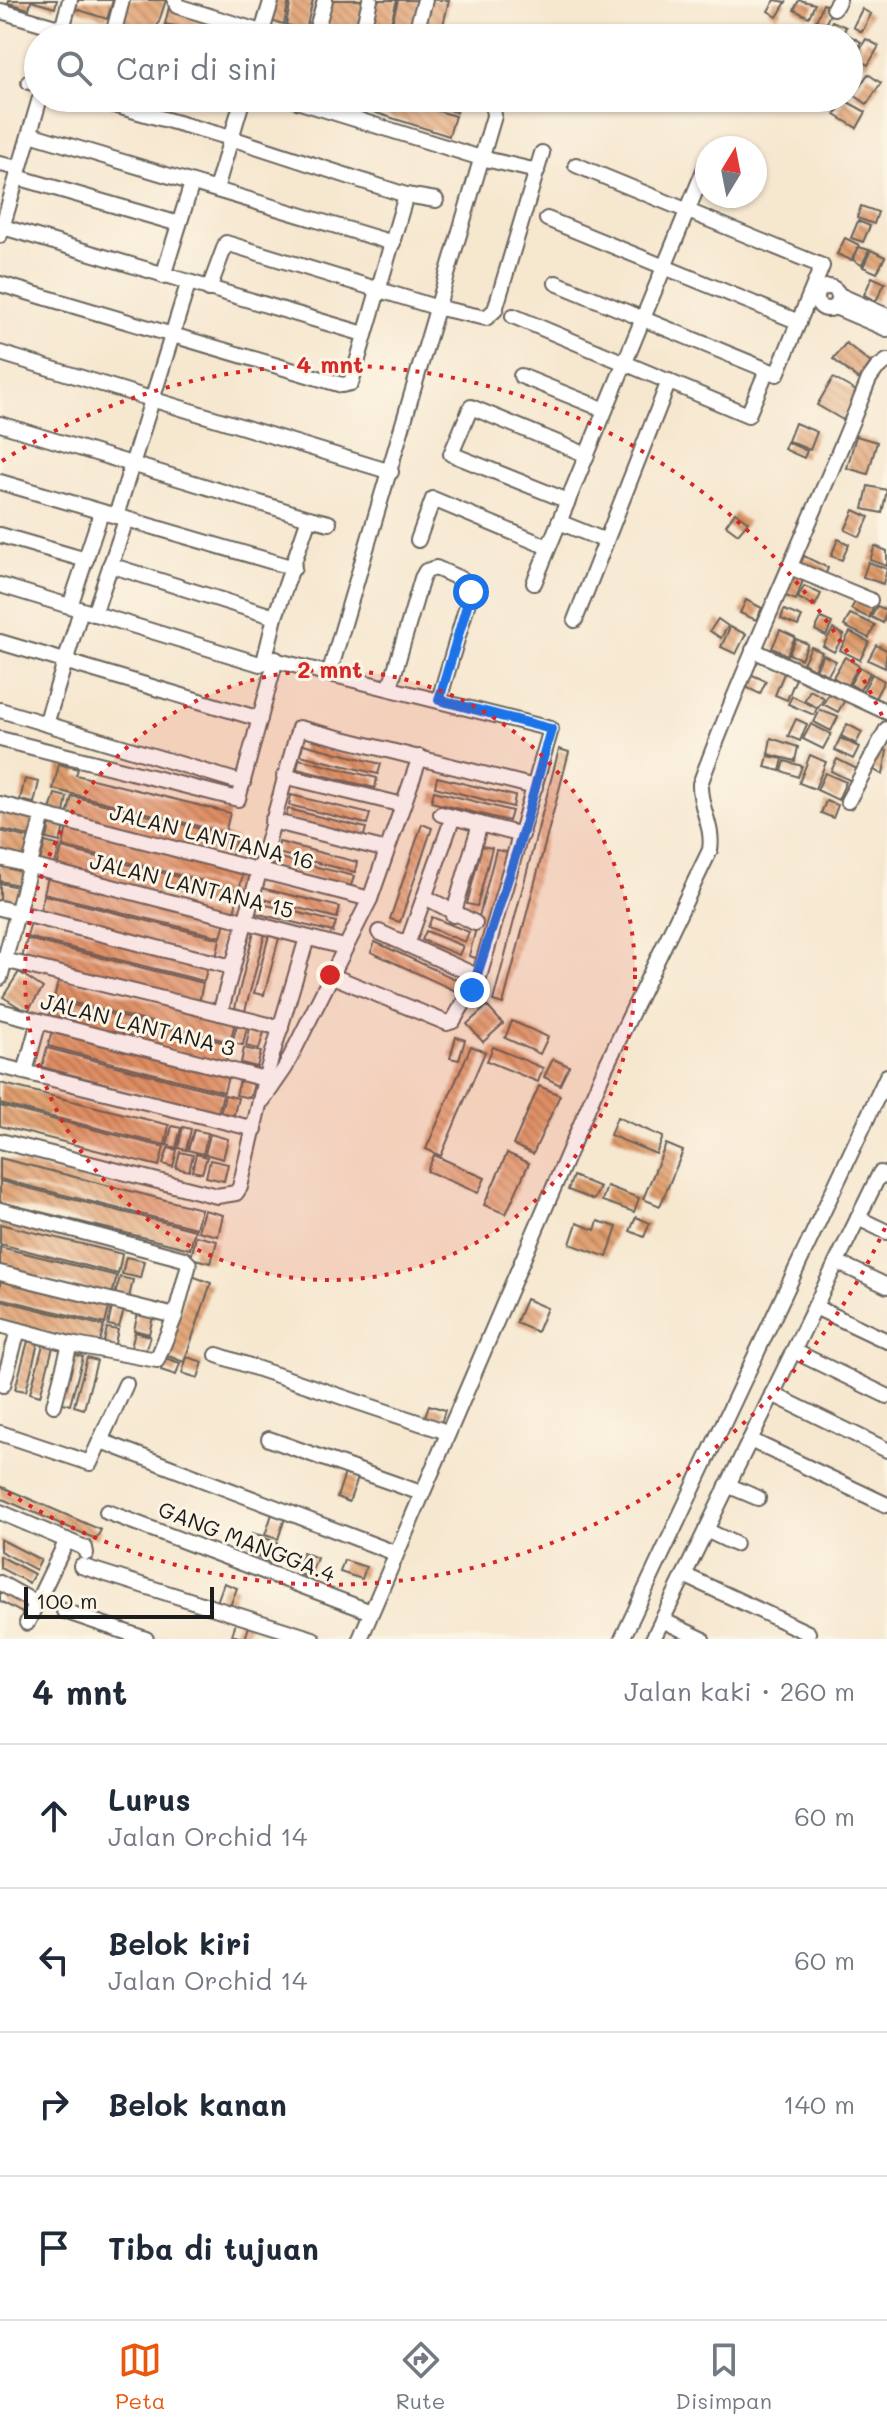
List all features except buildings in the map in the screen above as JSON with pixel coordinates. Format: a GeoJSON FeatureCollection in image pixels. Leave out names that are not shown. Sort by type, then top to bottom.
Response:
{"type":"FeatureCollection","features":[{"type":"Feature","properties":{"kind":"street"},"geometry":{"type":"LineString","coordinates":[[4,0],[0,12],[44,24]]}},
{"type":"Feature","properties":{"kind":"street"},"geometry":{"type":"LineString","coordinates":[[63,24],[70,0]]}},
{"type":"Feature","properties":{"kind":"street"},"geometry":{"type":"LineString","coordinates":[[116,24],[122,0]]}},
{"type":"Feature","properties":{"kind":"street"},"geometry":{"type":"LineString","coordinates":[[175,0],[177,6],[227,24]]}},
{"type":"Feature","properties":{"kind":"street"},"geometry":{"type":"LineString","coordinates":[[318,24],[325,0]]}},
{"type":"Feature","properties":{"kind":"street"},"geometry":{"type":"LineString","coordinates":[[364,24],[370,0]]}},
{"type":"Feature","properties":{"kind":"street"},"geometry":{"type":"LineString","coordinates":[[418,24],[425,0]]}},
{"type":"Feature","properties":{"kind":"street"},"geometry":{"type":"LineString","coordinates":[[263,24],[270,1]]}},
{"type":"Feature","properties":{"kind":"street"},"geometry":{"type":"LineString","coordinates":[[36,112],[12,177],[1,231],[364,334]]}},
{"type":"Feature","properties":{"kind":"street"},"geometry":{"type":"LineString","coordinates":[[139,112],[231,138],[406,195],[436,200]]}},
{"type":"Feature","properties":{"kind":"street"},"geometry":{"type":"LineString","coordinates":[[216,189],[239,112]]}},
{"type":"Feature","properties":{"kind":"street"},"geometry":{"type":"LineString","coordinates":[[332,112],[481,158],[537,171]]}},
{"type":"Feature","properties":{"kind":"street"},"geometry":{"type":"LineString","coordinates":[[330,671],[494,112]]}},
{"type":"Feature","properties":{"kind":"street"},"geometry":{"type":"LineString","coordinates":[[30,134],[393,243]]}},
{"type":"Feature","properties":{"kind":"street"},"geometry":{"type":"LineString","coordinates":[[209,289],[226,243],[482,319],[491,315],[542,153]]}},
{"type":"Feature","properties":{"kind":"street"},"geometry":{"type":"LineString","coordinates":[[0,164],[12,177],[179,224]]}},
{"type":"Feature","properties":{"kind":"street"},"geometry":{"type":"LineString","coordinates":[[556,283],[777,374],[799,322],[821,282],[822,266],[576,165]]}},
{"type":"Feature","properties":{"kind":"street"},"geometry":{"type":"LineString","coordinates":[[163,276],[192,183]]}},
{"type":"Feature","properties":{"kind":"street"},"geometry":{"type":"LineString","coordinates":[[534,583],[695,192]]}},
{"type":"Feature","properties":{"kind":"street"},"geometry":{"type":"LineString","coordinates":[[0,284],[347,385],[353,375],[406,195]]}},
{"type":"Feature","properties":{"kind":"street"},"geometry":{"type":"LineString","coordinates":[[547,219],[799,322]]}},
{"type":"Feature","properties":{"kind":"street"},"geometry":{"type":"LineString","coordinates":[[821,282],[834,288],[837,301],[887,329]]}},
{"type":"Feature","properties":{"kind":"street"},"geometry":{"type":"LineString","coordinates":[[82,610],[110,565],[115,516],[188,284]]}},
{"type":"Feature","properties":{"kind":"street"},"geometry":{"type":"LineString","coordinates":[[812,302],[822,308],[837,301],[887,316]]}},
{"type":"Feature","properties":{"kind":"street"},"geometry":{"type":"LineString","coordinates":[[513,316],[748,415],[767,370]]}},
{"type":"Feature","properties":{"kind":"street"},"geometry":{"type":"LineString","coordinates":[[0,353],[391,472]]}},
{"type":"Feature","properties":{"kind":"street"},"geometry":{"type":"LineString","coordinates":[[360,1639],[605,1068],[710,850],[712,839],[699,797],[700,784],[753,650],[869,379],[887,361]]}},
{"type":"Feature","properties":{"kind":"street"},"geometry":{"type":"LineString","coordinates":[[521,376],[605,410]]}},
{"type":"Feature","properties":{"kind":"street"},"geometry":{"type":"LineString","coordinates":[[575,620],[669,381]]}},
{"type":"Feature","properties":{"kind":"street"},"geometry":{"type":"LineString","coordinates":[[568,501],[451,454],[471,407],[587,455]]}},
{"type":"Feature","properties":{"kind":"street"},"geometry":{"type":"LineString","coordinates":[[0,424],[131,466],[329,523]]}},
{"type":"Feature","properties":{"kind":"street"},"geometry":{"type":"LineString","coordinates":[[0,482],[294,568]]}},
{"type":"Feature","properties":{"kind":"street"},"geometry":{"type":"LineString","coordinates":[[418,540],[433,499],[548,547]]}},
{"type":"Feature","properties":{"kind":"street"},"geometry":{"type":"LineString","coordinates":[[46,724],[82,610],[86,560],[115,516]]}},
{"type":"Feature","properties":{"kind":"street"},"geometry":{"type":"LineString","coordinates":[[0,739],[233,800],[239,798],[260,719],[275,617],[309,518]]}},
{"type":"Feature","properties":{"kind":"street"},"geometry":{"type":"LineString","coordinates":[[559,522],[606,541]]}},
{"type":"Feature","properties":{"kind":"street"},"geometry":{"type":"LineString","coordinates":[[0,535],[86,560]]}},
{"type":"Feature","properties":{"kind":"street"},"geometry":{"type":"LineString","coordinates":[[110,565],[275,617]]}},
{"type":"Feature","properties":{"kind":"street"},"geometry":{"type":"LineString","coordinates":[[790,567],[870,600]]}},
{"type":"Feature","properties":{"kind":"street"},"geometry":{"type":"LineString","coordinates":[[390,687],[422,578],[426,571],[436,568],[463,580],[471,592],[439,700]]}},
{"type":"Feature","properties":{"kind":"street"},"geometry":{"type":"LineString","coordinates":[[0,585],[255,664],[271,658],[548,727],[551,731],[479,977],[453,1021],[447,1023],[330,975]]}},
{"type":"Feature","properties":{"kind":"street"},"geometry":{"type":"LineString","coordinates":[[0,642],[260,719]]}},
{"type":"Feature","properties":{"kind":"street"},"geometry":{"type":"LineString","coordinates":[[753,650],[887,712]]}},
{"type":"Feature","properties":{"kind":"street"},"geometry":{"type":"LineString","coordinates":[[0,710],[243,783]]}},
{"type":"Feature","properties":{"kind":"street"},"geometry":{"type":"LineString","coordinates":[[220,1013],[296,732],[303,728],[535,787]]}},
{"type":"Feature","properties":{"kind":"street"},"geometry":{"type":"LineString","coordinates":[[848,801],[887,729]]}},
{"type":"Feature","properties":{"kind":"street"},"geometry":{"type":"LineString","coordinates":[[261,1104],[285,1068],[370,899],[420,757]]}},
{"type":"Feature","properties":{"kind":"street"},"geometry":{"type":"LineString","coordinates":[[284,776],[403,805]]}},
{"type":"Feature","properties":{"kind":"street","name":"JALAN LANTANA 16"},"geometry":{"type":"LineString","coordinates":[[0,804],[370,899]]}},
{"type":"Feature","properties":{"kind":"street"},"geometry":{"type":"LineString","coordinates":[[0,978],[2,960],[43,815]]}},
{"type":"Feature","properties":{"kind":"street"},"geometry":{"type":"LineString","coordinates":[[407,945],[425,897],[447,816],[522,835]]}},
{"type":"Feature","properties":{"kind":"street"},"geometry":{"type":"LineString","coordinates":[[272,821],[387,850]]}},
{"type":"Feature","properties":{"kind":"street"},"geometry":{"type":"LineString","coordinates":[[453,915],[480,824]]}},
{"type":"Feature","properties":{"kind":"street","name":"JALAN LANTANA 15"},"geometry":{"type":"LineString","coordinates":[[0,858],[344,947]]}},
{"type":"Feature","properties":{"kind":"street"},"geometry":{"type":"LineString","coordinates":[[425,897],[453,915],[475,923]]}},
{"type":"Feature","properties":{"kind":"street"},"geometry":{"type":"LineString","coordinates":[[0,908],[232,967]]}},
{"type":"Feature","properties":{"kind":"street"},"geometry":{"type":"LineString","coordinates":[[379,932],[479,977]]}},
{"type":"Feature","properties":{"kind":"street"},"geometry":{"type":"LineString","coordinates":[[0,1141],[228,1197],[240,1187],[265,1079],[307,938]]}},
{"type":"Feature","properties":{"kind":"street"},"geometry":{"type":"LineString","coordinates":[[2,960],[281,1028]]}},
{"type":"Feature","properties":{"kind":"street","name":"JALAN LANTANA 3"},"geometry":{"type":"LineString","coordinates":[[0,1011],[265,1079]]}},
{"type":"Feature","properties":{"kind":"street"},"geometry":{"type":"LineString","coordinates":[[25,1072],[39,1021]]}},
{"type":"Feature","properties":{"kind":"street"},"geometry":{"type":"LineString","coordinates":[[0,1066],[255,1129]]}},
{"type":"Feature","properties":{"kind":"street"},"geometry":{"type":"LineString","coordinates":[[622,1639],[887,1076]]}},
{"type":"Feature","properties":{"kind":"street"},"geometry":{"type":"LineString","coordinates":[[653,1639],[880,1173],[887,1176]]}},
{"type":"Feature","properties":{"kind":"street"},"geometry":{"type":"LineString","coordinates":[[0,1210],[188,1261],[175,1316],[157,1360],[70,1344],[0,1325]]}},
{"type":"Feature","properties":{"kind":"street"},"geometry":{"type":"LineString","coordinates":[[858,1218],[887,1232]]}},
{"type":"Feature","properties":{"kind":"street"},"geometry":{"type":"LineString","coordinates":[[837,1262],[887,1286]]}},
{"type":"Feature","properties":{"kind":"street"},"geometry":{"type":"LineString","coordinates":[[0,1273],[175,1316]]}},
{"type":"Feature","properties":{"kind":"street"},"geometry":{"type":"LineString","coordinates":[[815,1307],[887,1341]]}},
{"type":"Feature","properties":{"kind":"street"},"geometry":{"type":"LineString","coordinates":[[3,1385],[18,1330]]}},
{"type":"Feature","properties":{"kind":"street"},"geometry":{"type":"LineString","coordinates":[[54,1405],[70,1344]]}},
{"type":"Feature","properties":{"kind":"street"},"geometry":{"type":"LineString","coordinates":[[794,1351],[887,1396]]}},
{"type":"Feature","properties":{"kind":"street"},"geometry":{"type":"LineString","coordinates":[[217,1355],[447,1432]]}},
{"type":"Feature","properties":{"kind":"street"},"geometry":{"type":"LineString","coordinates":[[0,1433],[87,1463],[93,1461],[126,1384]]}},
{"type":"Feature","properties":{"kind":"street"},"geometry":{"type":"LineString","coordinates":[[772,1394],[887,1450]]}},
{"type":"Feature","properties":{"kind":"street"},"geometry":{"type":"LineString","coordinates":[[269,1439],[421,1493]]}},
{"type":"Feature","properties":{"kind":"street"},"geometry":{"type":"LineString","coordinates":[[750,1440],[887,1505]]}},
{"type":"Feature","properties":{"kind":"street"},"geometry":{"type":"LineString","coordinates":[[101,1441],[395,1553]]}},
{"type":"Feature","properties":{"kind":"street"},"geometry":{"type":"LineString","coordinates":[[727,1485],[758,1498]]}},
{"type":"Feature","properties":{"kind":"street"},"geometry":{"type":"LineString","coordinates":[[0,1512],[85,1548],[83,1560],[265,1632],[313,1639]]}},
{"type":"Feature","properties":{"kind":"street","name":"GANG MANGGA.4"},"geometry":{"type":"LineString","coordinates":[[107,1512],[371,1612]]}},
{"type":"Feature","properties":{"kind":"street"},"geometry":{"type":"LineString","coordinates":[[706,1530],[735,1544]]}},
{"type":"Feature","properties":{"kind":"street"},"geometry":{"type":"LineString","coordinates":[[27,1623],[67,1540]]}},
{"type":"Feature","properties":{"kind":"street"},"geometry":{"type":"LineString","coordinates":[[684,1575],[808,1633]]}},
{"type":"Feature","properties":{"kind":"street"},"geometry":{"type":"LineString","coordinates":[[0,1583],[36,1603]]}},
{"type":"Feature","properties":{"kind":"street"},"geometry":{"type":"LineString","coordinates":[[64,1611],[146,1639]]}},
{"type":"Feature","properties":{"kind":"street"},"geometry":{"type":"LineString","coordinates":[[662,1620],[702,1639]]}},
{"type":"Feature","properties":{"kind":"route"},"geometry":{"type":"LineString","coordinates":[[471,592],[439,700],[551,729],[522,835],[479,977],[472,990]]}}]}
